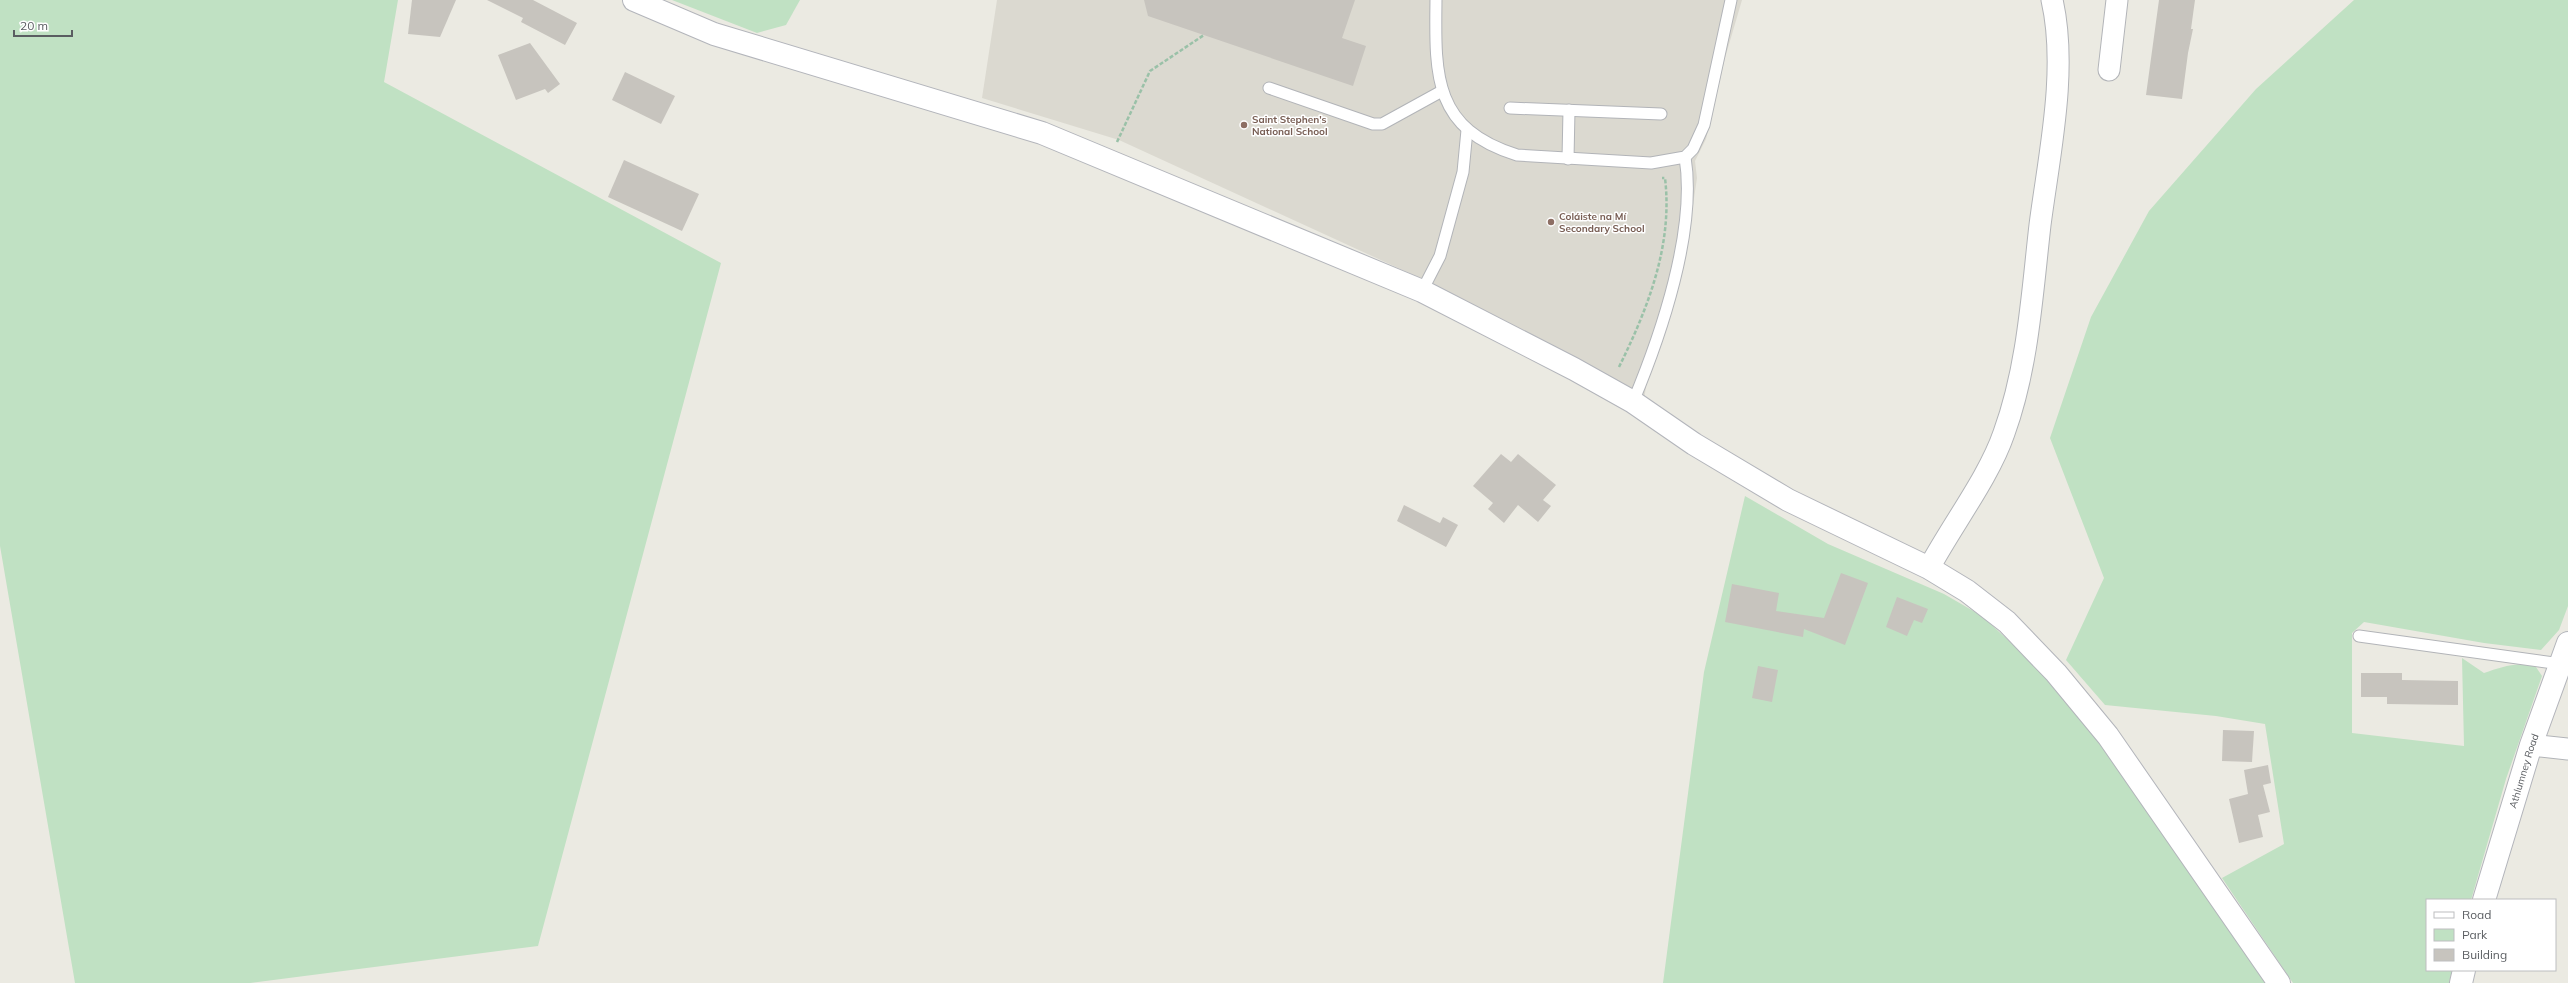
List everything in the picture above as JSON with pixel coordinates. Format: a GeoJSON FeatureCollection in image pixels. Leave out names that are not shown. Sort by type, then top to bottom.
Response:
{"type":"FeatureCollection","features":[{"type":"Feature","properties":{"kind":"street"},"geometry":{"type":"LineString","coordinates":[[634,0],[714,34],[984,114],[1042,133],[1110,159],[1422,291],[1574,369],[1633,402],[1694,444],[1788,500],[1929,568],[1967,591],[2007,622],[2056,673],[2108,736],[2280,983]]}},
{"type":"Feature","properties":{"kind":"street"},"geometry":{"type":"LineString","coordinates":[[1929,568],[1986,472],[2004,434],[2023,366],[2058,82],[2055,16],[2052,0]]}},
{"type":"Feature","properties":{"kind":"street"},"geometry":{"type":"LineString","coordinates":[[2109,70],[2117,0]]}},
{"type":"Feature","properties":{"kind":"street","name":"Athlumney Road"},"geometry":{"type":"LineString","coordinates":[[2484,899],[2531,745],[2568,643]]}},
{"type":"Feature","properties":{"kind":"street"},"geometry":{"type":"LineString","coordinates":[[2531,745],[2568,749]]}},
{"type":"Feature","properties":{"kind":"street"},"geometry":{"type":"LineString","coordinates":[[2461,983],[2464,971]]}},
{"type":"Feature","properties":{"kind":"lane"},"geometry":{"type":"LineString","coordinates":[[1436,0],[1436,60],[1442,91],[1447,103],[1467,130],[1499,150],[1517,155],[1651,163],[1685,157],[1693,149],[1704,125],[1731,0]]}},
{"type":"Feature","properties":{"kind":"lane"},"geometry":{"type":"LineString","coordinates":[[1269,88],[1373,124],[1382,124],[1442,91]]}},
{"type":"Feature","properties":{"kind":"lane"},"geometry":{"type":"LineString","coordinates":[[1510,108],[1661,114]]}},
{"type":"Feature","properties":{"kind":"lane"},"geometry":{"type":"LineString","coordinates":[[1568,110],[1568,159]]}},
{"type":"Feature","properties":{"kind":"lane"},"geometry":{"type":"LineString","coordinates":[[1422,291],[1440,256],[1463,172],[1467,130]]}},
{"type":"Feature","properties":{"kind":"lane"},"geometry":{"type":"LineString","coordinates":[[1633,402],[1658,341],[1675,272],[1687,210],[1688,188],[1685,157]]}},
{"type":"Feature","properties":{"kind":"lane"},"geometry":{"type":"LineString","coordinates":[[2359,636],[2561,664]]}},
{"type":"Feature","properties":{"kind":"path"},"geometry":{"type":"LineString","coordinates":[[1110,159],[1132,107],[1150,72],[1204,35]]}},
{"type":"Feature","properties":{"kind":"path"},"geometry":{"type":"LineString","coordinates":[[1619,367],[1632,340],[1657,277],[1664,234],[1666,198],[1665,178],[1658,177]]}},
{"type":"Feature","properties":{"kind":"shaded area"},"geometry":{"type":"Polygon","coordinates":[[[997,0],[1742,0],[1725,58],[1706,139],[1695,161],[1697,178],[1684,266],[1659,349],[1647,380],[1644,400],[1409,273],[1119,140],[982,98],[997,0]]]}},
{"type":"Feature","properties":{"kind":"green space"},"geometry":{"type":"Polygon","coordinates":[[[0,0],[398,0],[384,82],[721,263],[538,946],[250,983],[75,983],[0,546],[0,0]]]}},
{"type":"Feature","properties":{"kind":"green space"},"geometry":{"type":"Polygon","coordinates":[[[672,0],[800,0],[786,25],[757,33],[672,0]]]}},
{"type":"Feature","properties":{"kind":"green space"},"geometry":{"type":"Polygon","coordinates":[[[2354,0],[2568,0],[2568,606],[2559,630],[2541,650],[2484,643],[2364,622],[2352,633],[2352,733],[2464,746],[2462,658],[2484,673],[2510,666],[2529,665],[2536,667],[2542,676],[2506,779],[2471,899],[2426,899],[2426,971],[2452,971],[2449,983],[2293,983],[2222,878],[2284,844],[2265,724],[2216,716],[2105,705],[2066,660],[2104,578],[2050,438],[2091,317],[2149,211],[2256,89],[2354,0]]]}},
{"type":"Feature","properties":{"kind":"green space"},"geometry":{"type":"Polygon","coordinates":[[[1745,496],[1828,544],[1944,594],[1982,616],[2023,654],[2053,685],[2088,726],[2266,983],[1663,983],[1704,672],[1745,496]]]}},
{"type":"Feature","properties":{"kind":"building"},"geometry":{"type":"Polygon","coordinates":[[[412,0],[456,0],[440,37],[408,34],[412,0]]]}},
{"type":"Feature","properties":{"kind":"building"},"geometry":{"type":"Polygon","coordinates":[[[487,0],[533,0],[577,23],[565,45],[521,22],[523,18],[487,0]]]}},
{"type":"Feature","properties":{"kind":"building"},"geometry":{"type":"Polygon","coordinates":[[[1144,0],[1355,0],[1342,38],[1366,46],[1353,86],[1148,16],[1144,0]]]}},
{"type":"Feature","properties":{"kind":"building"},"geometry":{"type":"Polygon","coordinates":[[[2159,0],[2195,0],[2191,29],[2193,29],[2188,53],[2182,99],[2146,95],[2159,0]]]}},
{"type":"Feature","properties":{"kind":"building"},"geometry":{"type":"Polygon","coordinates":[[[530,43],[560,84],[548,93],[545,89],[516,100],[498,55],[530,43]]]}},
{"type":"Feature","properties":{"kind":"building"},"geometry":{"type":"Polygon","coordinates":[[[625,72],[675,96],[661,124],[612,100],[625,72]]]}},
{"type":"Feature","properties":{"kind":"building"},"geometry":{"type":"Polygon","coordinates":[[[624,160],[699,194],[682,231],[608,197],[624,160]]]}},
{"type":"Feature","properties":{"kind":"building"},"geometry":{"type":"Polygon","coordinates":[[[1501,454],[1511,462],[1518,454],[1556,485],[1543,500],[1551,506],[1538,522],[1518,505],[1504,523],[1488,509],[1493,503],[1473,486],[1501,454]]]}},
{"type":"Feature","properties":{"kind":"building"},"geometry":{"type":"Polygon","coordinates":[[[1404,505],[1440,523],[1443,517],[1458,525],[1446,547],[1397,521],[1404,505]]]}},
{"type":"Feature","properties":{"kind":"building"},"geometry":{"type":"Polygon","coordinates":[[[1841,573],[1868,583],[1845,645],[1804,629],[1803,637],[1725,622],[1732,584],[1779,593],[1776,611],[1824,618],[1841,573]]]}},
{"type":"Feature","properties":{"kind":"building"},"geometry":{"type":"Polygon","coordinates":[[[1897,597],[1928,609],[1922,623],[1914,620],[1907,636],[1886,627],[1897,597]]]}},
{"type":"Feature","properties":{"kind":"building"},"geometry":{"type":"Polygon","coordinates":[[[1758,666],[1778,670],[1772,702],[1752,698],[1758,666]]]}},
{"type":"Feature","properties":{"kind":"building"},"geometry":{"type":"Polygon","coordinates":[[[2361,673],[2402,673],[2402,680],[2458,681],[2458,705],[2387,704],[2387,697],[2361,697],[2361,673]]]}},
{"type":"Feature","properties":{"kind":"building"},"geometry":{"type":"Polygon","coordinates":[[[2223,730],[2254,731],[2252,762],[2222,761],[2223,730]]]}},
{"type":"Feature","properties":{"kind":"building"},"geometry":{"type":"Polygon","coordinates":[[[2268,765],[2271,783],[2263,785],[2270,812],[2258,815],[2263,837],[2239,843],[2229,799],[2248,794],[2244,770],[2268,765]]]}},
{"type":"Feature","properties":{"kind":"place","name":"Saint Stephen's National School"},"geometry":{"type":"Point","coordinates":[1244,125]}},
{"type":"Feature","properties":{"kind":"place","name":"Coláiste na Mí Secondary School"},"geometry":{"type":"Point","coordinates":[1551,222]}}]}
